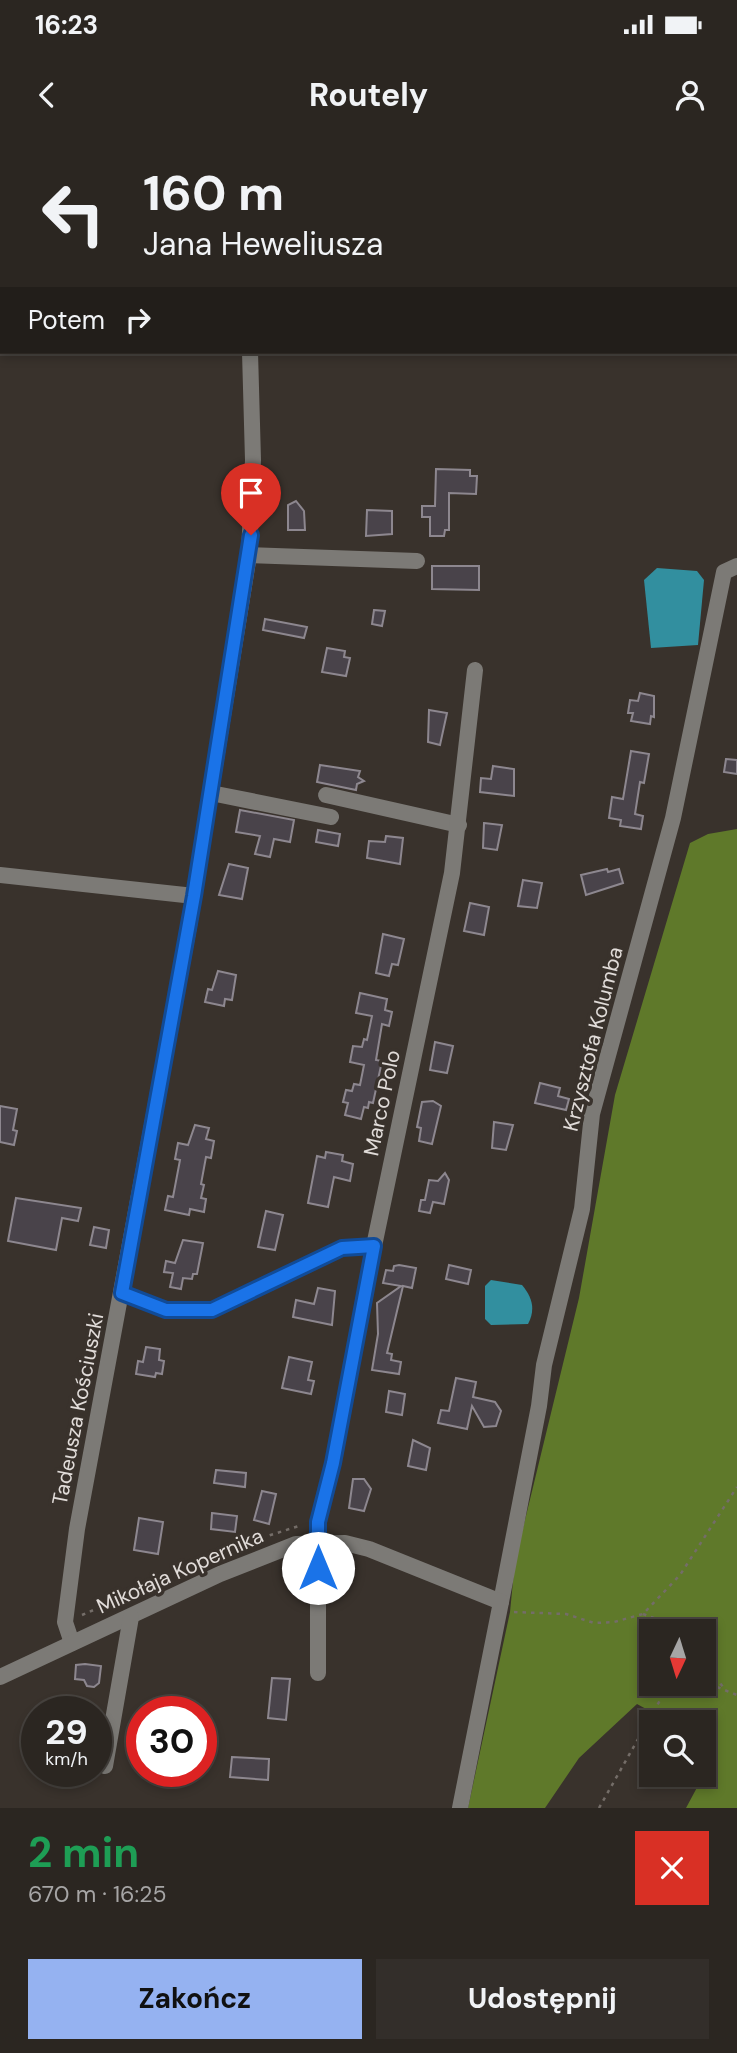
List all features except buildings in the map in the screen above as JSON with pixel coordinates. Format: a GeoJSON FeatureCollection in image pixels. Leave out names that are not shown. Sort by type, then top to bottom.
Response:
{"type":"FeatureCollection","features":[{"type":"Feature","properties":{"kind":"street","name":"Tadeusza Kościuszki"},"geometry":{"type":"LineString","coordinates":[[72,1643],[65,1622],[77,1529],[194,896],[249,555],[253,460],[250,354]]}},
{"type":"Feature","properties":{"kind":"street"},"geometry":{"type":"LineString","coordinates":[[249,555],[417,561]]}},
{"type":"Feature","properties":{"kind":"street","name":"Krzysztofa Kolumba"},"geometry":{"type":"LineString","coordinates":[[501,1602],[539,1406],[544,1365],[582,1209],[592,1114],[673,818],[730,569]]}},
{"type":"Feature","properties":{"kind":"street","name":"Marco Polo"},"geometry":{"type":"LineString","coordinates":[[318,1673],[318,1522],[333,1463],[374,1246],[452,873],[475,670]]}},
{"type":"Feature","properties":{"kind":"street"},"geometry":{"type":"LineString","coordinates":[[211,793],[331,817]]}},
{"type":"Feature","properties":{"kind":"street"},"geometry":{"type":"LineString","coordinates":[[326,795],[459,825]]}},
{"type":"Feature","properties":{"kind":"street"},"geometry":{"type":"LineString","coordinates":[[0,874],[194,896]]}},
{"type":"Feature","properties":{"kind":"street"},"geometry":{"type":"LineString","coordinates":[[122,1293],[166,1310],[212,1310],[342,1248],[374,1246]]}},
{"type":"Feature","properties":{"kind":"street","name":"Mikołaja Kopernika"},"geometry":{"type":"LineString","coordinates":[[0,1677],[270,1552],[319,1541],[369,1549],[501,1602]]}},
{"type":"Feature","properties":{"kind":"street"},"geometry":{"type":"LineString","coordinates":[[460,1808],[501,1602]]}},
{"type":"Feature","properties":{"kind":"street"},"geometry":{"type":"LineString","coordinates":[[112,1726],[131,1617]]}},
{"type":"Feature","properties":{"kind":"path"},"geometry":{"type":"LineString","coordinates":[[501,1602],[510,1612],[566,1614],[594,1623],[614,1622],[643,1614],[680,1574],[737,1487]]}},
{"type":"Feature","properties":{"kind":"path"},"geometry":{"type":"LineString","coordinates":[[643,1614],[656,1619]]}},
{"type":"Feature","properties":{"kind":"path"},"geometry":{"type":"LineString","coordinates":[[716,1679],[726,1691]]}},
{"type":"Feature","properties":{"kind":"path"},"geometry":{"type":"LineString","coordinates":[[716,1689],[737,1695]]}},
{"type":"Feature","properties":{"kind":"path"},"geometry":{"type":"LineString","coordinates":[[599,1808],[662,1696]]}},
{"type":"Feature","properties":{"kind":"green space"},"geometry":{"type":"Polygon","coordinates":[[[737,829],[737,1808],[686,1808],[697,1787],[716,1787],[716,1710],[648,1710],[637,1704],[579,1758],[545,1808],[468,1808],[510,1612],[515,1561],[579,1298],[615,1095],[690,843],[708,834],[737,829]]]}},
{"type":"Feature","properties":{"kind":"water"},"geometry":{"type":"Polygon","coordinates":[[[657,568],[697,571],[704,580],[698,645],[651,648],[644,580],[657,568]]]}},
{"type":"Feature","properties":{"kind":"water"},"geometry":{"type":"Polygon","coordinates":[[[491,1280],[522,1285],[532,1303],[528,1324],[491,1325],[485,1319],[485,1286],[491,1280]]]}},
{"type":"Feature","properties":{"kind":"route"},"geometry":{"type":"LineString","coordinates":[[251,535],[194,896],[122,1293],[166,1310],[212,1310],[342,1248],[374,1246],[333,1463],[318,1522],[318,1568]]}}]}
